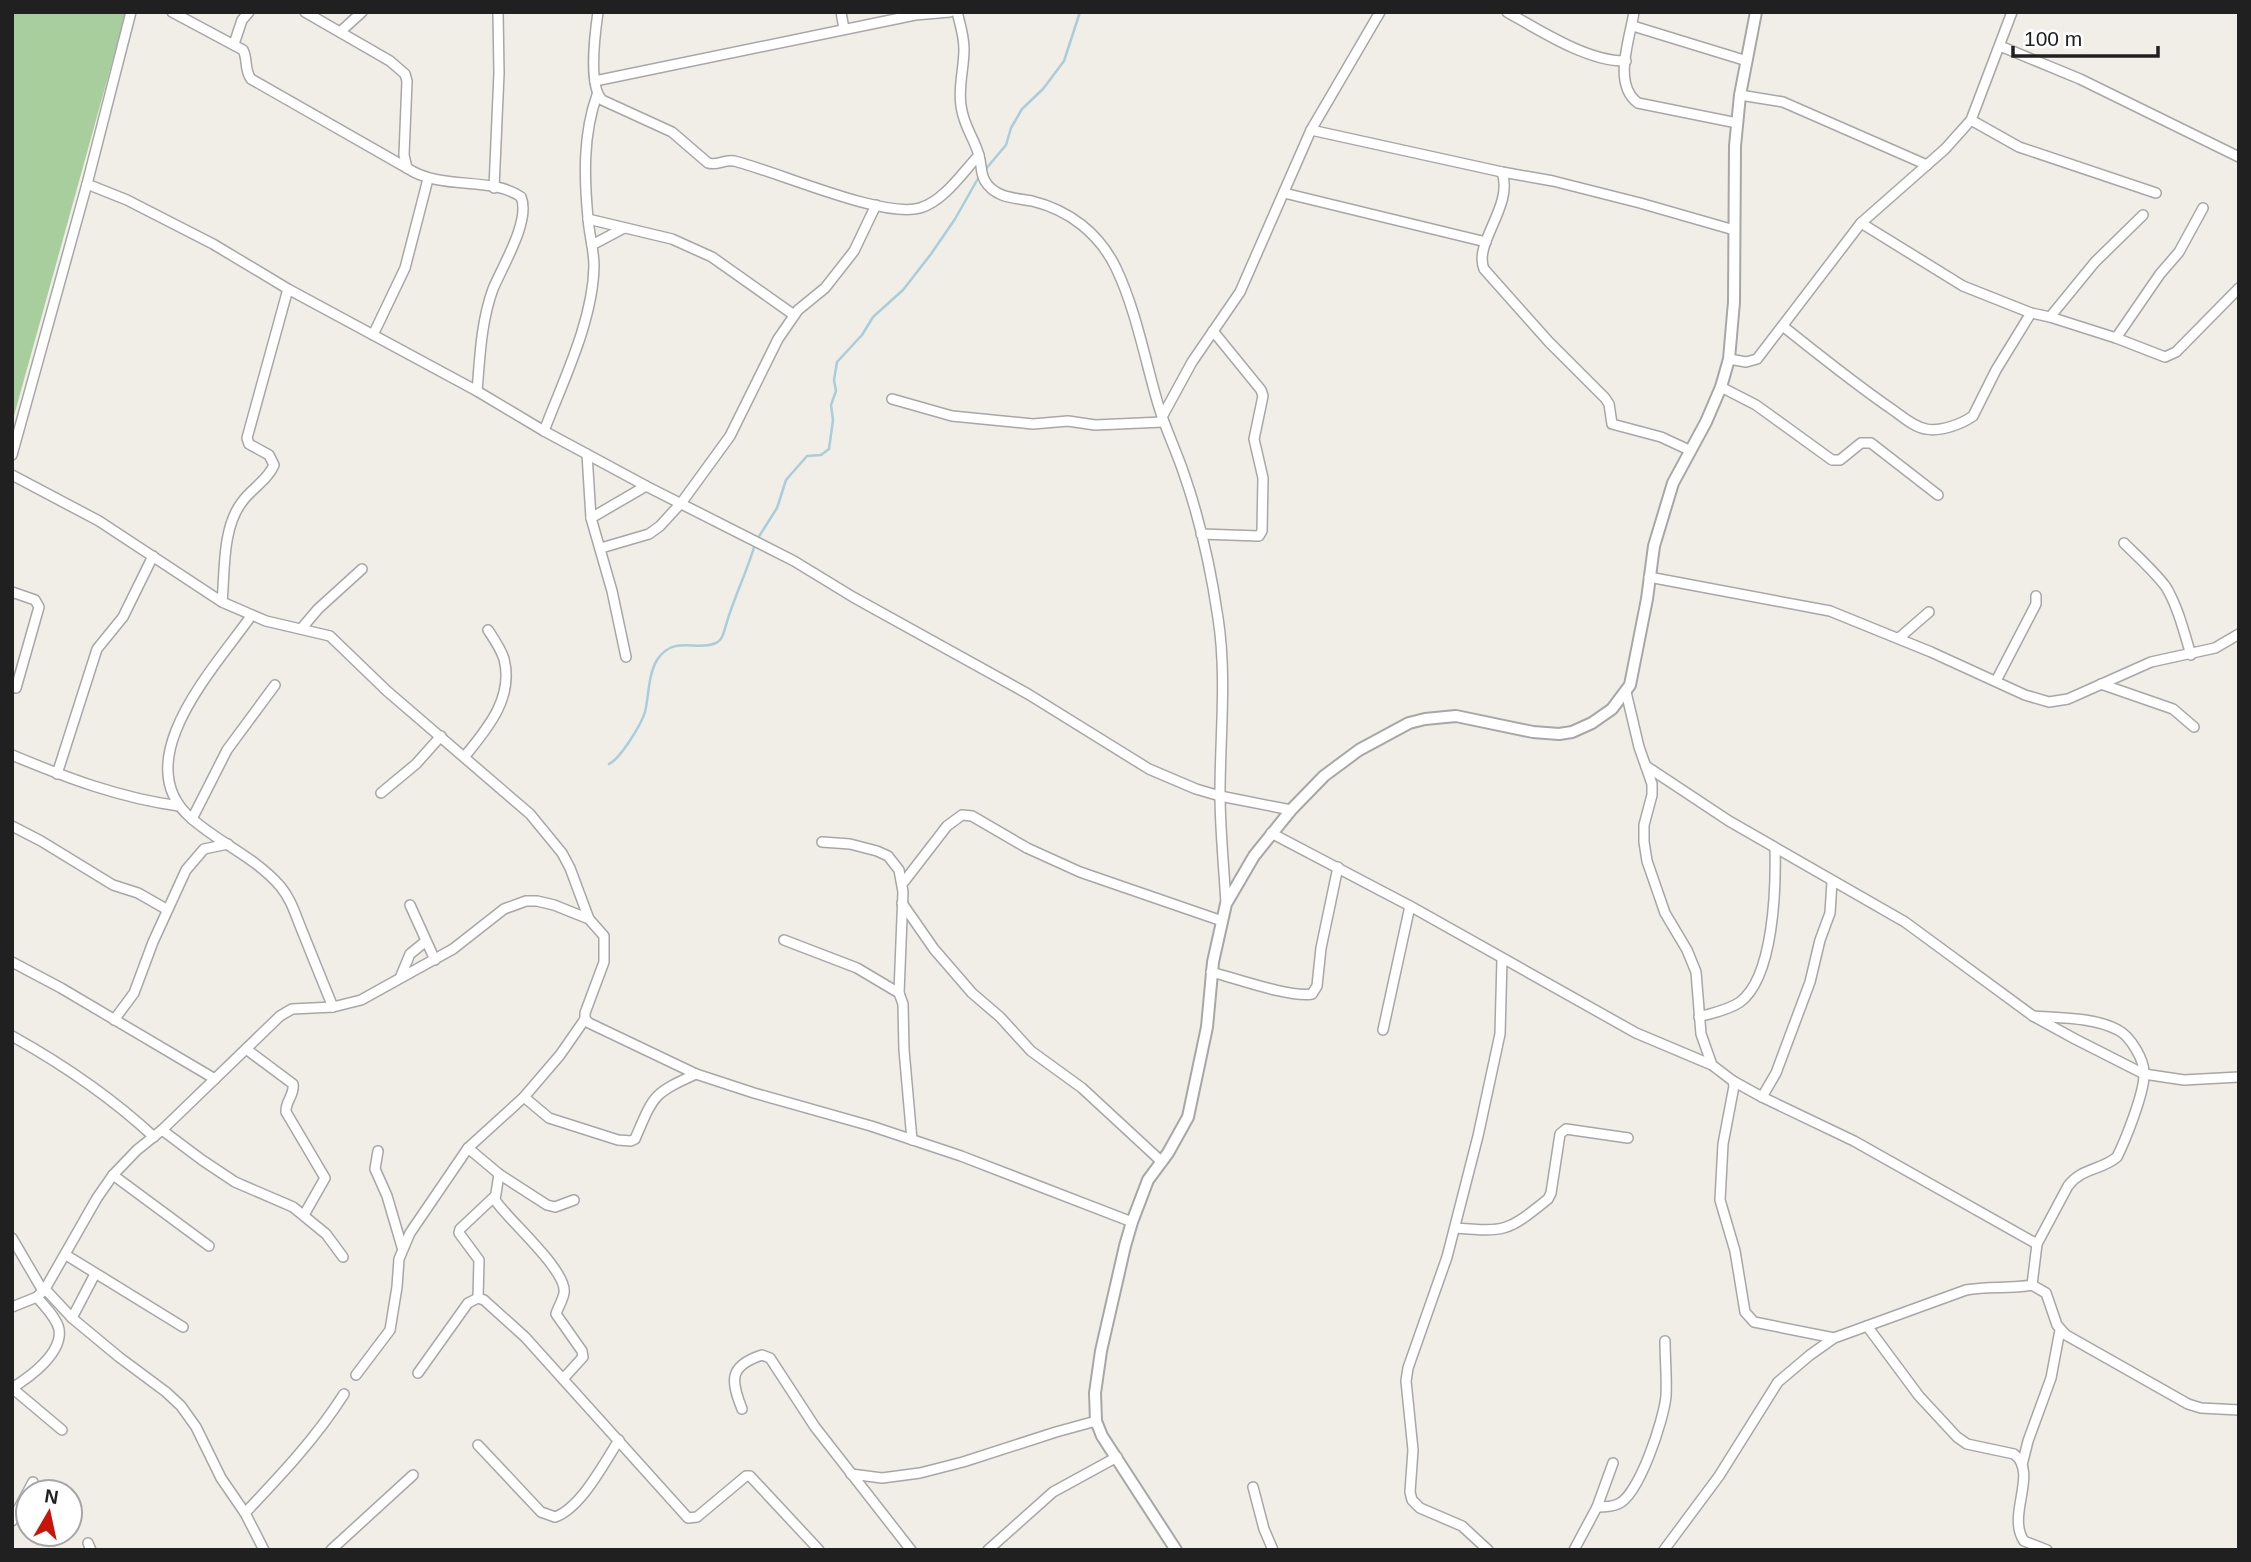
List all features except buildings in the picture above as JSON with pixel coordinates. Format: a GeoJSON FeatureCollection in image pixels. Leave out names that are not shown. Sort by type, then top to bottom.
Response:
{"type":"FeatureCollection","features":[{"type":"Feature","properties":{"kind":"street"},"geometry":{"type":"LineString","coordinates":[[12,455],[87,184],[131,12]]}},
{"type":"Feature","properties":{"kind":"street"},"geometry":{"type":"LineString","coordinates":[[173,12],[234,44],[245,53],[247,74],[251,79],[407,168],[428,179],[494,188],[521,197],[522,213],[516,235],[487,307],[481,335],[477,391]]}},
{"type":"Feature","properties":{"kind":"street"},"geometry":{"type":"LineString","coordinates":[[234,44],[242,20],[249,12]]}},
{"type":"Feature","properties":{"kind":"street"},"geometry":{"type":"LineString","coordinates":[[305,12],[390,61],[405,74],[404,155],[407,168]]}},
{"type":"Feature","properties":{"kind":"street"},"geometry":{"type":"LineString","coordinates":[[340,32],[362,12]]}},
{"type":"Feature","properties":{"kind":"street"},"geometry":{"type":"LineString","coordinates":[[494,188],[499,73],[498,12]]}},
{"type":"Feature","properties":{"kind":"street"},"geometry":{"type":"LineString","coordinates":[[544,431],[588,306],[594,265],[588,219],[586,139],[597,95],[595,81],[598,12]]}},
{"type":"Feature","properties":{"kind":"street"},"geometry":{"type":"LineString","coordinates":[[841,12],[844,29]]}},
{"type":"Feature","properties":{"kind":"street"},"geometry":{"type":"LineString","coordinates":[[595,81],[915,15],[950,12]]}},
{"type":"Feature","properties":{"kind":"street"},"geometry":{"type":"LineString","coordinates":[[957,12],[964,47],[959,87],[961,109],[966,130],[979,155],[981,174],[987,185],[1011,199],[1032,201],[1069,216],[1088,228],[1099,241],[1120,278],[1163,420],[1184,475],[1213,586],[1222,663],[1220,796],[1226,904],[1212,972],[1207,1027],[1188,1117],[1162,1162],[1148,1180],[1132,1222],[1101,1351],[1095,1393],[1096,1421],[1102,1436],[1176,1550]]}},
{"type":"Feature","properties":{"kind":"street"},"geometry":{"type":"LineString","coordinates":[[1163,420],[1192,362],[1240,292],[1311,130],[1380,12]]}},
{"type":"Feature","properties":{"kind":"street"},"geometry":{"type":"LineString","coordinates":[[1507,12],[1584,51],[1614,61],[1626,61]]}},
{"type":"Feature","properties":{"kind":"street"},"geometry":{"type":"LineString","coordinates":[[1634,12],[1626,61],[1626,91],[1638,103],[1737,123]]}},
{"type":"Feature","properties":{"kind":"street"},"geometry":{"type":"LineString","coordinates":[[1226,904],[1271,833],[1324,776],[1359,750],[1409,723],[1456,716],[1533,733],[1559,734],[1572,732],[1592,723],[1612,709],[1626,692],[1630,685],[1640,635],[1654,546],[1673,483],[1706,422],[1729,359],[1734,302],[1737,123],[1756,12]]}},
{"type":"Feature","properties":{"kind":"street"},"geometry":{"type":"LineString","coordinates":[[1729,359],[1746,362],[1757,359],[1861,223],[1945,149],[1971,120],[2012,12]]}},
{"type":"Feature","properties":{"kind":"street"},"geometry":{"type":"LineString","coordinates":[[1633,26],[1746,61]]}},
{"type":"Feature","properties":{"kind":"street"},"geometry":{"type":"LineString","coordinates":[[2000,46],[2080,79],[2239,157]]}},
{"type":"Feature","properties":{"kind":"street"},"geometry":{"type":"LineString","coordinates":[[597,95],[602,100],[672,132],[708,163],[732,161],[876,205],[901,210],[919,209],[931,204],[979,155]]}},
{"type":"Feature","properties":{"kind":"street"},"geometry":{"type":"LineString","coordinates":[[1740,95],[1783,102],[1927,165]]}},
{"type":"Feature","properties":{"kind":"street"},"geometry":{"type":"LineString","coordinates":[[1971,120],[2019,148],[2156,193]]}},
{"type":"Feature","properties":{"kind":"street"},"geometry":{"type":"LineString","coordinates":[[1311,130],[1590,190],[1734,230]]}},
{"type":"Feature","properties":{"kind":"street"},"geometry":{"type":"LineString","coordinates":[[1502,172],[1505,190],[1486,242],[1482,261],[1484,269],[1549,342],[1605,398],[1609,404],[1612,424],[1661,437],[1689,450]]}},
{"type":"Feature","properties":{"kind":"street"},"geometry":{"type":"LineString","coordinates":[[373,335],[405,268],[428,179]]}},
{"type":"Feature","properties":{"kind":"street"},"geometry":{"type":"LineString","coordinates":[[87,184],[127,200],[213,244],[288,289],[477,391],[544,431],[794,561],[853,597],[1028,694],[1149,769],[1220,796],[1291,810]]}},
{"type":"Feature","properties":{"kind":"street"},"geometry":{"type":"LineString","coordinates":[[1284,193],[1486,242]]}},
{"type":"Feature","properties":{"kind":"street"},"geometry":{"type":"LineString","coordinates":[[601,548],[649,534],[682,502],[730,436],[778,340],[794,315],[825,288],[854,251],[876,205]]}},
{"type":"Feature","properties":{"kind":"street"},"geometry":{"type":"LineString","coordinates":[[2116,338],[2160,274],[2179,252],[2203,208]]}},
{"type":"Feature","properties":{"kind":"street"},"geometry":{"type":"LineString","coordinates":[[2050,317],[2095,262],[2143,215]]}},
{"type":"Feature","properties":{"kind":"street"},"geometry":{"type":"LineString","coordinates":[[588,219],[672,239],[712,257],[794,315]]}},
{"type":"Feature","properties":{"kind":"street"},"geometry":{"type":"LineString","coordinates":[[1861,223],[1963,286],[2031,313],[2116,338],[2165,357],[2176,352],[2239,288]]}},
{"type":"Feature","properties":{"kind":"street"},"geometry":{"type":"LineString","coordinates":[[592,245],[624,228]]}},
{"type":"Feature","properties":{"kind":"street"},"geometry":{"type":"LineString","coordinates":[[222,602],[229,532],[235,513],[274,465],[269,455],[249,444],[247,438],[288,289]]}},
{"type":"Feature","properties":{"kind":"street"},"geometry":{"type":"LineString","coordinates":[[1784,327],[1875,398],[1916,425],[1939,429],[1967,421],[1973,416],[1996,370],[2031,313]]}},
{"type":"Feature","properties":{"kind":"street"},"geometry":{"type":"LineString","coordinates":[[1201,534],[1259,536],[1262,531],[1264,500],[1263,478],[1254,439],[1263,396],[1213,331]]}},
{"type":"Feature","properties":{"kind":"street"},"geometry":{"type":"LineString","coordinates":[[1721,387],[1756,405],[1832,460],[1840,460],[1861,443],[1871,443],[1938,495]]}},
{"type":"Feature","properties":{"kind":"street"},"geometry":{"type":"LineString","coordinates":[[892,399],[952,415],[1033,424],[1068,421],[1095,425],[1163,420]]}},
{"type":"Feature","properties":{"kind":"street"},"geometry":{"type":"LineString","coordinates":[[587,454],[591,518],[621,625],[626,657]]}},
{"type":"Feature","properties":{"kind":"street"},"geometry":{"type":"LineString","coordinates":[[12,475],[99,521],[222,602],[251,616],[330,636],[387,691],[514,799],[548,834],[570,868],[589,919],[604,936],[605,945],[604,962],[585,1019],[560,1055],[524,1097],[468,1148],[402,1247]]}},
{"type":"Feature","properties":{"kind":"street"},"geometry":{"type":"LineString","coordinates":[[591,518],[646,486]]}},
{"type":"Feature","properties":{"kind":"street"},"geometry":{"type":"LineString","coordinates":[[2124,543],[2166,588],[2191,655]]}},
{"type":"Feature","properties":{"kind":"street"},"geometry":{"type":"LineString","coordinates":[[57,774],[97,649],[123,617],[153,556]]}},
{"type":"Feature","properties":{"kind":"street"},"geometry":{"type":"LineString","coordinates":[[301,629],[318,609],[362,569]]}},
{"type":"Feature","properties":{"kind":"street"},"geometry":{"type":"LineString","coordinates":[[1649,577],[1830,611],[1899,638],[2025,695],[2049,702],[2068,699],[2151,662],[2215,648],[2239,634]]}},
{"type":"Feature","properties":{"kind":"street"},"geometry":{"type":"LineString","coordinates":[[12,592],[35,600],[39,607],[16,688]]}},
{"type":"Feature","properties":{"kind":"street"},"geometry":{"type":"LineString","coordinates":[[1996,681],[2036,604],[2036,596]]}},
{"type":"Feature","properties":{"kind":"street"},"geometry":{"type":"LineString","coordinates":[[1899,638],[1929,612]]}},
{"type":"Feature","properties":{"kind":"street"},"geometry":{"type":"LineString","coordinates":[[251,616],[185,709],[176,731],[168,766],[168,780],[171,794],[192,819],[263,870],[291,901],[333,1007]]}},
{"type":"Feature","properties":{"kind":"street"},"geometry":{"type":"LineString","coordinates":[[465,756],[491,724],[499,709],[503,691],[506,672],[504,657],[488,630]]}},
{"type":"Feature","properties":{"kind":"street"},"geometry":{"type":"LineString","coordinates":[[2101,684],[2173,709],[2194,727]]}},
{"type":"Feature","properties":{"kind":"street"},"geometry":{"type":"LineString","coordinates":[[192,819],[227,750],[275,685]]}},
{"type":"Feature","properties":{"kind":"street"},"geometry":{"type":"LineString","coordinates":[[1626,692],[1652,784],[1652,795],[1644,825],[1647,861],[1665,913],[1687,950],[1696,972],[1701,1034],[1712,1065]]}},
{"type":"Feature","properties":{"kind":"street"},"geometry":{"type":"LineString","coordinates":[[381,793],[416,764],[440,736]]}},
{"type":"Feature","properties":{"kind":"street"},"geometry":{"type":"LineString","coordinates":[[12,755],[57,774],[143,801],[179,806]]}},
{"type":"Feature","properties":{"kind":"street"},"geometry":{"type":"LineString","coordinates":[[1646,766],[1729,821],[1905,922],[2033,1016],[2144,1074],[2184,1080],[2239,1077]]}},
{"type":"Feature","properties":{"kind":"street"},"geometry":{"type":"LineString","coordinates":[[903,883],[947,826],[962,816],[972,816],[1027,848],[1080,872],[1222,921]]}},
{"type":"Feature","properties":{"kind":"street"},"geometry":{"type":"LineString","coordinates":[[12,826],[113,885],[138,893],[166,909]]}},
{"type":"Feature","properties":{"kind":"street"},"geometry":{"type":"LineString","coordinates":[[1271,833],[1410,906],[1636,1032],[1712,1065],[1733,1081],[1762,1097],[1854,1141],[2037,1244]]}},
{"type":"Feature","properties":{"kind":"street"},"geometry":{"type":"LineString","coordinates":[[822,842],[877,850],[888,856],[899,870],[903,883],[899,993],[903,1004],[912,1140]]}},
{"type":"Feature","properties":{"kind":"street"},"geometry":{"type":"LineString","coordinates":[[114,1020],[134,993],[166,909],[195,857],[204,849],[228,844]]}},
{"type":"Feature","properties":{"kind":"street"},"geometry":{"type":"LineString","coordinates":[[1699,1017],[1740,1002],[1750,990],[1764,962],[1776,884],[1775,848]]}},
{"type":"Feature","properties":{"kind":"street"},"geometry":{"type":"LineString","coordinates":[[1212,972],[1291,992],[1312,994],[1317,986],[1321,948],[1338,867]]}},
{"type":"Feature","properties":{"kind":"street"},"geometry":{"type":"LineString","coordinates":[[1762,1097],[1776,1073],[1810,982],[1830,913],[1832,882]]}},
{"type":"Feature","properties":{"kind":"street"},"geometry":{"type":"LineString","coordinates":[[12,1307],[42,1292],[97,1198],[137,1150],[163,1130],[288,1010],[333,1007],[361,1000],[453,949],[492,917],[518,903],[537,901],[589,919]]}},
{"type":"Feature","properties":{"kind":"street"},"geometry":{"type":"LineString","coordinates":[[902,903],[933,949],[1031,1052],[1082,1088],[1162,1162]]}},
{"type":"Feature","properties":{"kind":"street"},"geometry":{"type":"LineString","coordinates":[[410,905],[435,960]]}},
{"type":"Feature","properties":{"kind":"street"},"geometry":{"type":"LineString","coordinates":[[1382,1030],[1410,906]]}},
{"type":"Feature","properties":{"kind":"street"},"geometry":{"type":"LineString","coordinates":[[784,940],[858,968],[899,993]]}},
{"type":"Feature","properties":{"kind":"street"},"geometry":{"type":"LineString","coordinates":[[400,978],[410,954],[426,941]]}},
{"type":"Feature","properties":{"kind":"street"},"geometry":{"type":"LineString","coordinates":[[1488,1550],[1462,1526],[1420,1508],[1410,1495],[1413,1450],[1406,1381],[1408,1368],[1447,1257],[1478,1136],[1500,1034],[1502,959]]}},
{"type":"Feature","properties":{"kind":"street"},"geometry":{"type":"LineString","coordinates":[[12,962],[215,1079]]}},
{"type":"Feature","properties":{"kind":"street"},"geometry":{"type":"LineString","coordinates":[[2032,1285],[2037,1244],[2074,1177],[2109,1164],[2118,1157],[2144,1074],[2140,1057],[2120,1031],[2075,1019],[2033,1016]]}},
{"type":"Feature","properties":{"kind":"street"},"geometry":{"type":"LineString","coordinates":[[585,1019],[696,1074],[912,1140],[1051,1189],[1132,1222]]}},
{"type":"Feature","properties":{"kind":"street"},"geometry":{"type":"LineString","coordinates":[[12,1036],[78,1074],[154,1137]]}},
{"type":"Feature","properties":{"kind":"street"},"geometry":{"type":"LineString","coordinates":[[246,1049],[293,1084],[293,1093],[285,1107],[286,1112],[325,1178],[304,1215]]}},
{"type":"Feature","properties":{"kind":"street"},"geometry":{"type":"LineString","coordinates":[[524,1097],[549,1118],[618,1140],[631,1141],[635,1139],[654,1098],[661,1091],[696,1074]]}},
{"type":"Feature","properties":{"kind":"street"},"geometry":{"type":"LineString","coordinates":[[1733,1081],[1723,1144],[1720,1200],[1735,1251],[1745,1312],[1754,1322],[1834,1338]]}},
{"type":"Feature","properties":{"kind":"street"},"geometry":{"type":"LineString","coordinates":[[1455,1228],[1503,1230],[1514,1225],[1548,1199],[1560,1134],[1566,1129],[1628,1138]]}},
{"type":"Feature","properties":{"kind":"street"},"geometry":{"type":"LineString","coordinates":[[163,1130],[235,1182],[283,1201],[304,1215],[326,1234],[344,1257]]}},
{"type":"Feature","properties":{"kind":"street"},"geometry":{"type":"LineString","coordinates":[[468,1148],[499,1174],[547,1205],[555,1206],[574,1200]]}},
{"type":"Feature","properties":{"kind":"street"},"geometry":{"type":"LineString","coordinates":[[356,1375],[390,1329],[402,1247],[387,1196],[375,1169],[378,1151]]}},
{"type":"Feature","properties":{"kind":"street"},"geometry":{"type":"LineString","coordinates":[[478,1298],[479,1260],[459,1233],[494,1197],[499,1174]]}},
{"type":"Feature","properties":{"kind":"street"},"geometry":{"type":"LineString","coordinates":[[114,1175],[209,1246]]}},
{"type":"Feature","properties":{"kind":"street"},"geometry":{"type":"LineString","coordinates":[[494,1197],[498,1205],[549,1260],[564,1286],[565,1293],[556,1314],[582,1351],[583,1357],[563,1379]]}},
{"type":"Feature","properties":{"kind":"street"},"geometry":{"type":"LineString","coordinates":[[12,1238],[42,1292],[59,1330],[57,1347],[25,1380],[12,1388],[62,1430]]}},
{"type":"Feature","properties":{"kind":"street"},"geometry":{"type":"LineString","coordinates":[[66,1255],[183,1327]]}},
{"type":"Feature","properties":{"kind":"street"},"geometry":{"type":"LineString","coordinates":[[72,1318],[96,1274]]}},
{"type":"Feature","properties":{"kind":"street"},"geometry":{"type":"LineString","coordinates":[[1664,1550],[1719,1476],[1778,1382],[1810,1355],[1834,1338],[1966,1290],[1987,1286],[2032,1285],[2046,1293],[2060,1331],[2051,1378],[2022,1465],[2024,1481],[2018,1528],[2024,1541],[2047,1550]]}},
{"type":"Feature","properties":{"kind":"street"},"geometry":{"type":"LineString","coordinates":[[42,1292],[181,1406],[196,1427],[221,1478],[245,1514],[264,1550]]}},
{"type":"Feature","properties":{"kind":"street"},"geometry":{"type":"LineString","coordinates":[[418,1373],[468,1303],[478,1298],[484,1300],[525,1336],[688,1518],[697,1517],[746,1476],[750,1476],[819,1550]]}},
{"type":"Feature","properties":{"kind":"street"},"geometry":{"type":"LineString","coordinates":[[1867,1326],[1919,1396],[1957,1437],[1967,1444],[2014,1454],[2022,1465]]}},
{"type":"Feature","properties":{"kind":"street"},"geometry":{"type":"LineString","coordinates":[[2060,1331],[2188,1404],[2202,1408],[2239,1410]]}},
{"type":"Feature","properties":{"kind":"street"},"geometry":{"type":"LineString","coordinates":[[1597,1507],[1619,1504],[1630,1496],[1637,1486],[1666,1398],[1665,1341]]}},
{"type":"Feature","properties":{"kind":"street"},"geometry":{"type":"LineString","coordinates":[[742,1409],[736,1393],[736,1371],[752,1358],[762,1355],[770,1358],[815,1427],[911,1550]]}},
{"type":"Feature","properties":{"kind":"street"},"geometry":{"type":"LineString","coordinates":[[245,1514],[303,1451],[344,1394]]}},
{"type":"Feature","properties":{"kind":"street"},"geometry":{"type":"LineString","coordinates":[[851,1474],[882,1478],[920,1473],[1096,1421]]}},
{"type":"Feature","properties":{"kind":"street"},"geometry":{"type":"LineString","coordinates":[[478,1445],[541,1513],[555,1517],[563,1514],[580,1496],[619,1440]]}},
{"type":"Feature","properties":{"kind":"street"},"geometry":{"type":"LineString","coordinates":[[988,1550],[1054,1492],[1117,1457]]}},
{"type":"Feature","properties":{"kind":"street"},"geometry":{"type":"LineString","coordinates":[[1574,1550],[1597,1507],[1613,1463]]}},
{"type":"Feature","properties":{"kind":"street"},"geometry":{"type":"LineString","coordinates":[[331,1550],[413,1475]]}},
{"type":"Feature","properties":{"kind":"street"},"geometry":{"type":"LineString","coordinates":[[1253,1487],[1264,1529],[1273,1550]]}},
{"type":"Feature","properties":{"kind":"green space"},"geometry":{"type":"Polygon","coordinates":[[[12,12],[126,12],[12,423],[12,12]]]}},
{"type":"Feature","properties":{"kind":"waterway"},"geometry":{"type":"LineString","coordinates":[[985,170],[1006,145],[1011,128],[1022,109],[1043,89],[1064,61],[1080,12]]}},
{"type":"Feature","properties":{"kind":"waterway"},"geometry":{"type":"LineString","coordinates":[[758,538],[777,508],[786,480],[807,456],[821,455],[829,449],[837,362],[862,335],[873,317],[903,290],[931,254],[980,175]]}},
{"type":"Feature","properties":{"kind":"waterway"},"geometry":{"type":"LineString","coordinates":[[609,764],[624,749],[643,718],[652,672],[664,652],[678,646],[709,645],[722,638],[755,544]]}}]}
